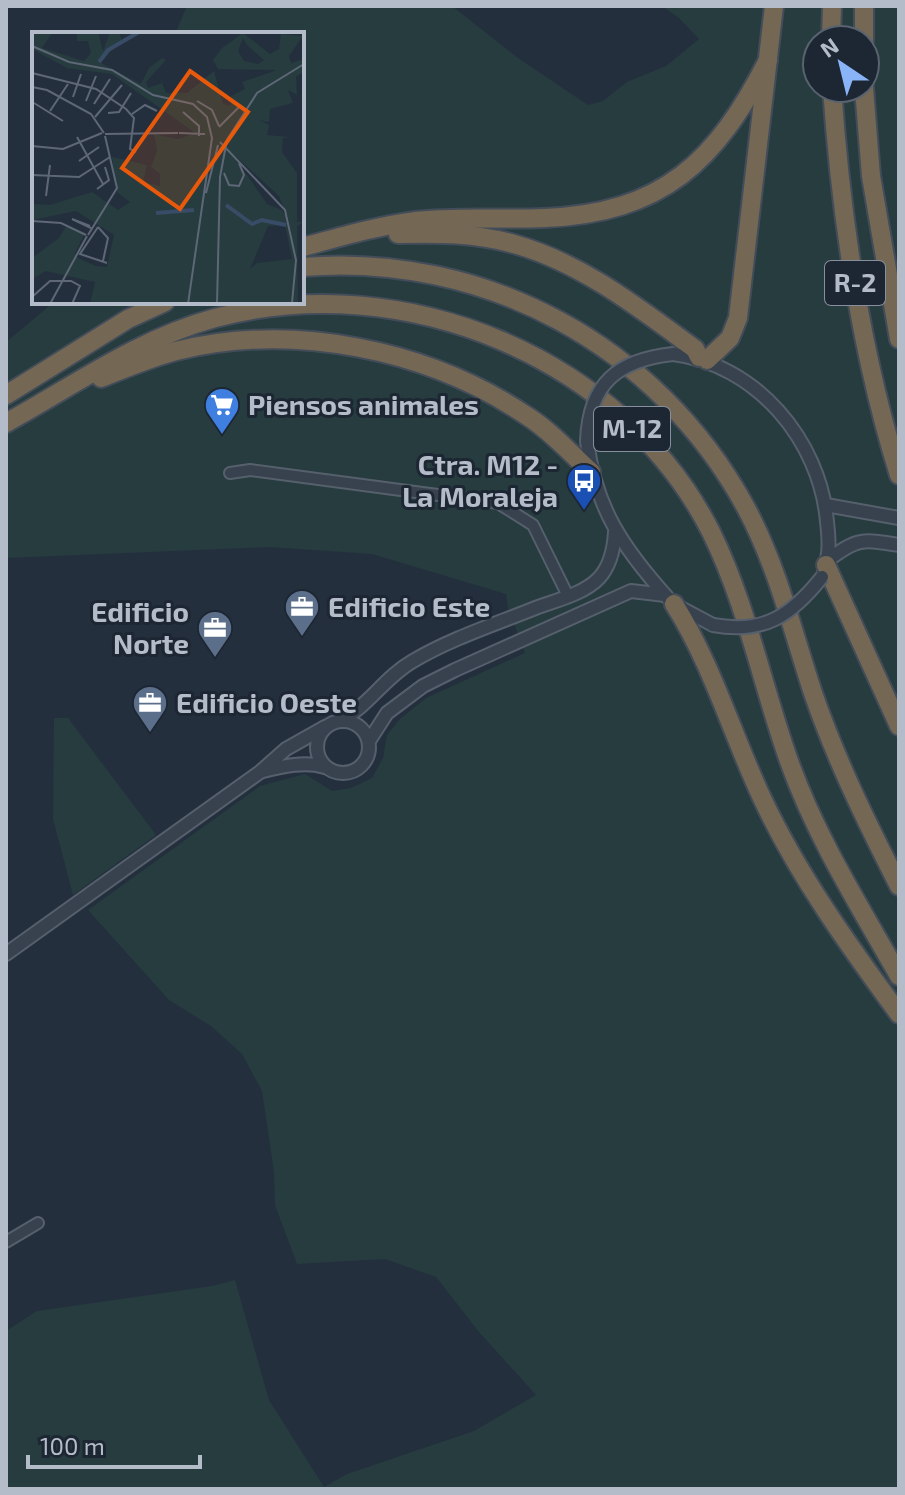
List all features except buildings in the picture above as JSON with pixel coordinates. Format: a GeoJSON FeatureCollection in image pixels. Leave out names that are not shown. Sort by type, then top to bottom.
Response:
{"type":"FeatureCollection","features":[{"type":"Feature","properties":{"kind":"highway"},"geometry":{"type":"LineString","coordinates":[[304,247],[421,233],[460,234],[514,243],[594,278],[695,349],[703,359],[730,338],[738,318],[774,6]]}},
{"type":"Feature","properties":{"kind":"highway"},"geometry":{"type":"LineString","coordinates":[[304,246],[357,232],[417,221],[573,216],[633,202],[668,184],[712,148],[737,116],[768,60]]}},
{"type":"Feature","properties":{"kind":"highway","name":"R-2"},"geometry":{"type":"LineString","coordinates":[[833,104],[838,184],[850,260],[887,436],[899,475]]}},
{"type":"Feature","properties":{"kind":"highway","name":"R-2"},"geometry":{"type":"LineString","coordinates":[[865,104],[871,176],[899,339]]}},
{"type":"Feature","properties":{"kind":"highway","name":"M-12"},"geometry":{"type":"LineString","coordinates":[[304,267],[393,268],[442,275],[486,288],[578,330],[651,385],[682,417],[724,471],[767,551],[813,693],[847,782],[899,886]]}},
{"type":"Feature","properties":{"kind":"highway"},"geometry":{"type":"LineString","coordinates":[[6,395],[128,319],[161,304]]}},
{"type":"Feature","properties":{"kind":"highway","name":"M-12"},"geometry":{"type":"LineString","coordinates":[[6,423],[142,345],[191,326],[275,307],[315,304],[392,308],[473,328],[513,345],[572,379],[611,408],[665,463],[710,531],[743,612],[804,801],[827,850],[899,976]]}},
{"type":"Feature","properties":{"kind":"highway"},"geometry":{"type":"LineString","coordinates":[[68,387],[92,383],[155,357],[211,345],[284,340],[354,347],[413,361],[500,399],[545,429],[591,472]]}},
{"type":"Feature","properties":{"kind":"highway"},"geometry":{"type":"LineString","coordinates":[[825,568],[899,726]]}},
{"type":"Feature","properties":{"kind":"highway"},"geometry":{"type":"LineString","coordinates":[[670,600],[704,660],[748,768],[775,822],[843,938],[899,1014]]}},
{"type":"Feature","properties":{"kind":"street"},"geometry":{"type":"LineString","coordinates":[[825,568],[830,544],[826,505],[810,458],[794,430],[773,404],[738,375],[703,359],[673,354],[638,361],[616,373],[603,386],[590,410],[587,441],[591,472],[615,532],[670,600],[692,616],[713,625],[736,629],[761,625],[796,606],[845,548],[860,541],[899,545]]}},
{"type":"Feature","properties":{"kind":"street"},"geometry":{"type":"LineString","coordinates":[[230,473],[250,470],[498,503],[533,525],[568,596]]}},
{"type":"Feature","properties":{"kind":"street"},"geometry":{"type":"LineString","coordinates":[[826,505],[899,518]]}},
{"type":"Feature","properties":{"kind":"street"},"geometry":{"type":"LineString","coordinates":[[6,954],[260,772],[286,749],[354,713],[390,676],[412,661],[441,646],[568,596],[598,580],[610,558],[615,532]]}},
{"type":"Feature","properties":{"kind":"street"},"geometry":{"type":"LineString","coordinates":[[260,772],[290,765],[316,764],[343,774],[353,772],[367,759],[369,741],[387,713],[423,686],[631,591],[670,600]]}},
{"type":"Feature","properties":{"kind":"street"},"geometry":{"type":"LineString","coordinates":[[342,720],[359,726],[369,741]]}},
{"type":"Feature","properties":{"kind":"street"},"geometry":{"type":"LineString","coordinates":[[325,727],[316,748],[325,767]]}},
{"type":"Feature","properties":{"kind":"street"},"geometry":{"type":"LineString","coordinates":[[6,1242],[38,1223]]}},
{"type":"Feature","properties":{"kind":"green space"},"geometry":{"type":"Polygon","coordinates":[[[187,6],[452,6],[518,58],[588,105],[603,101],[627,82],[666,66],[699,39],[662,6],[899,6],[899,1489],[6,1489],[6,1331],[37,1311],[235,1280],[269,1400],[324,1487],[347,1474],[474,1431],[536,1395],[479,1332],[436,1277],[385,1259],[297,1264],[275,1205],[274,1172],[262,1091],[242,1054],[211,1026],[169,1000],[88,910],[260,786],[305,774],[332,791],[351,788],[372,778],[383,758],[387,735],[400,719],[426,698],[525,653],[506,594],[372,554],[270,547],[6,558],[6,342],[52,304],[304,304],[304,32],[176,32],[187,6]]]}},
{"type":"Feature","properties":{"kind":"green space"},"geometry":{"type":"Polygon","coordinates":[[[54,718],[68,718],[156,835],[73,895],[53,819],[54,718]]]}},
{"type":"Feature","properties":{"kind":"place","name":"Piensos animales"},"geometry":{"type":"Point","coordinates":[222,436]}},
{"type":"Feature","properties":{"kind":"place","name":"Ctra. M12 - La Moraleja"},"geometry":{"type":"Point","coordinates":[584,512]}},
{"type":"Feature","properties":{"kind":"place","name":"Edificio Este"},"geometry":{"type":"Point","coordinates":[302,638]}},
{"type":"Feature","properties":{"kind":"place","name":"Edificio Norte"},"geometry":{"type":"Point","coordinates":[215,659]}},
{"type":"Feature","properties":{"kind":"place","name":"Edificio Oeste"},"geometry":{"type":"Point","coordinates":[150,734]}}]}
